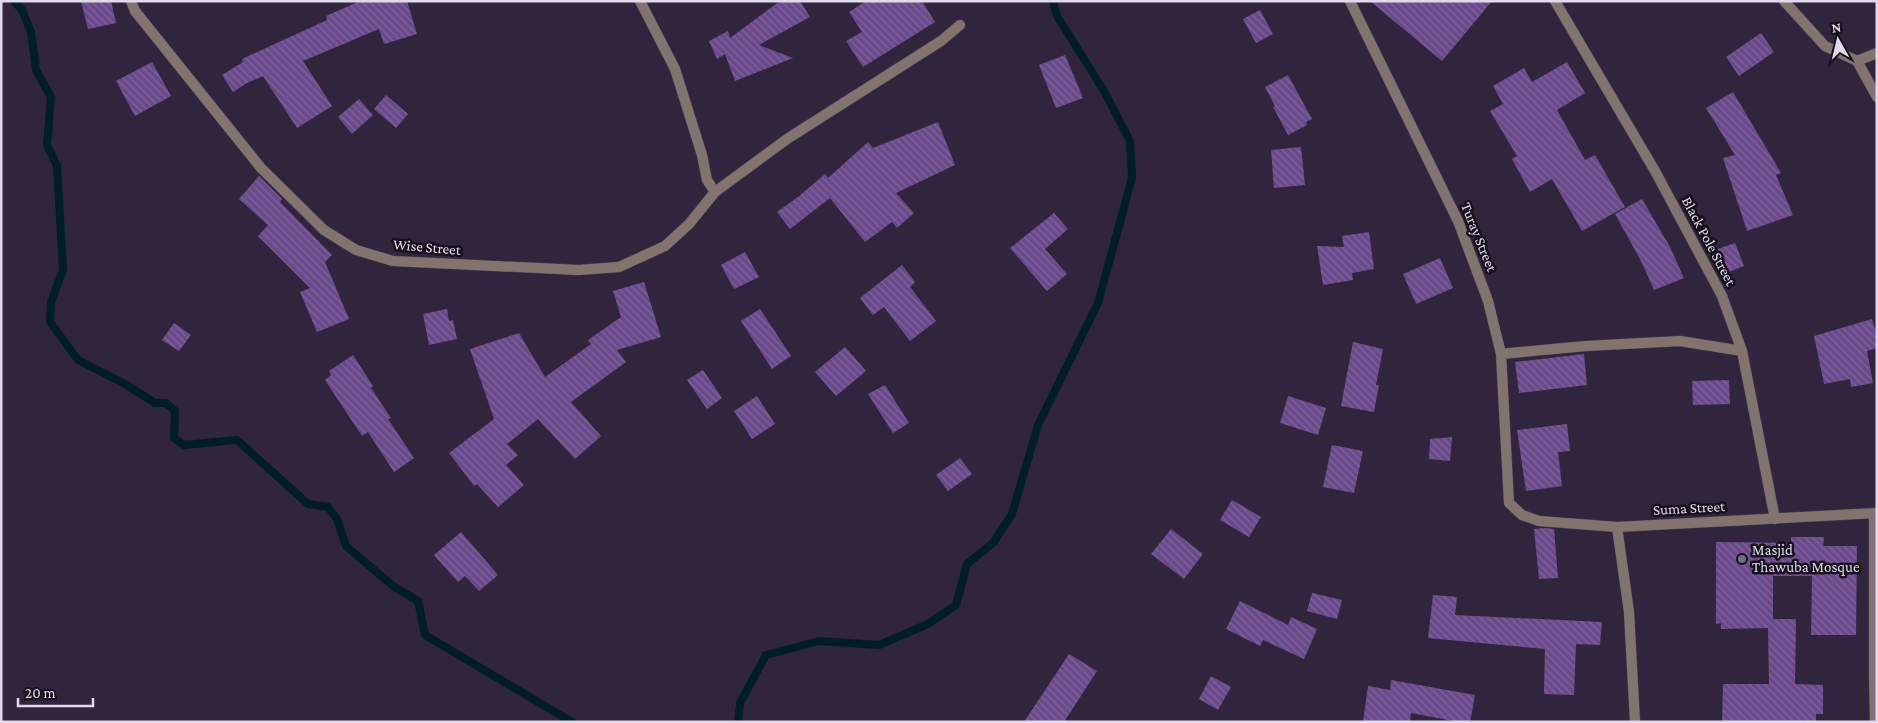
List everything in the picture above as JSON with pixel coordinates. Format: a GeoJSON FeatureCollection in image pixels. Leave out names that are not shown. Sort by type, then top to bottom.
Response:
{"type":"FeatureCollection","features":[{"type":"Feature","properties":{"kind":"street","name":"Wise Street"},"geometry":{"type":"LineString","coordinates":[[131,1],[136,11],[261,168],[324,230],[356,250],[403,262],[579,270],[619,267],[664,246],[689,224],[714,192],[787,140],[940,41],[960,25]]}},
{"type":"Feature","properties":{"kind":"street"},"geometry":{"type":"LineString","coordinates":[[640,1],[675,69],[708,180],[714,192]]}},
{"type":"Feature","properties":{"kind":"street","name":"Turay Street"},"geometry":{"type":"LineString","coordinates":[[1350,1],[1458,221],[1488,301],[1501,354],[1509,503]]}},
{"type":"Feature","properties":{"kind":"street","name":"Black Pole Street"},"geometry":{"type":"LineString","coordinates":[[1555,1],[1664,188],[1722,296],[1742,351],[1775,520]]}},
{"type":"Feature","properties":{"kind":"street"},"geometry":{"type":"LineString","coordinates":[[1784,1],[1825,46],[1857,60],[1877,97]]}},
{"type":"Feature","properties":{"kind":"street"},"geometry":{"type":"LineString","coordinates":[[1857,60],[1877,53]]}},
{"type":"Feature","properties":{"kind":"street"},"geometry":{"type":"LineString","coordinates":[[1501,354],[1586,346],[1680,341],[1742,351]]}},
{"type":"Feature","properties":{"kind":"street","name":"Suma Street"},"geometry":{"type":"LineString","coordinates":[[1509,503],[1522,515],[1538,522],[1617,528],[1876,513]]}},
{"type":"Feature","properties":{"kind":"street"},"geometry":{"type":"LineString","coordinates":[[1875,722],[1876,513]]}},
{"type":"Feature","properties":{"kind":"street"},"geometry":{"type":"LineString","coordinates":[[1617,528],[1629,612],[1635,722]]}},
{"type":"Feature","properties":{"kind":"building"},"geometry":{"type":"Polygon","coordinates":[[[81,1],[111,1],[116,23],[88,29],[81,1]]]}},
{"type":"Feature","properties":{"kind":"building"},"geometry":{"type":"Polygon","coordinates":[[[360,1],[407,1],[417,34],[384,44],[379,29],[303,61],[332,106],[297,128],[263,76],[233,92],[222,75],[243,62],[242,59],[327,20],[326,16],[360,1]]]}},
{"type":"Feature","properties":{"kind":"building"},"geometry":{"type":"Polygon","coordinates":[[[780,1],[800,1],[810,17],[759,45],[793,58],[735,81],[725,54],[717,59],[709,41],[728,31],[730,38],[780,1]]]}},
{"type":"Feature","properties":{"kind":"building"},"geometry":{"type":"Polygon","coordinates":[[[866,1],[922,1],[935,22],[863,67],[846,41],[862,32],[849,12],[866,1]]]}},
{"type":"Feature","properties":{"kind":"building"},"geometry":{"type":"Polygon","coordinates":[[[1370,1],[1492,1],[1442,61],[1370,1]]]}},
{"type":"Feature","properties":{"kind":"building"},"geometry":{"type":"Polygon","coordinates":[[[1260,10],[1273,34],[1256,43],[1243,19],[1260,10]]]}},
{"type":"Feature","properties":{"kind":"building"},"geometry":{"type":"Polygon","coordinates":[[[1761,33],[1774,52],[1739,76],[1726,57],[1761,33]]]}},
{"type":"Feature","properties":{"kind":"building"},"geometry":{"type":"Polygon","coordinates":[[[1065,55],[1083,98],[1056,108],[1039,65],[1065,55]]]}},
{"type":"Feature","properties":{"kind":"building"},"geometry":{"type":"Polygon","coordinates":[[[152,62],[171,96],[135,116],[116,81],[152,62]]]}},
{"type":"Feature","properties":{"kind":"building"},"geometry":{"type":"Polygon","coordinates":[[[1567,62],[1585,93],[1557,110],[1585,160],[1595,155],[1625,207],[1582,231],[1552,179],[1530,192],[1512,159],[1517,156],[1490,111],[1503,104],[1493,86],[1524,68],[1532,82],[1567,62]]]}},
{"type":"Feature","properties":{"kind":"building"},"geometry":{"type":"Polygon","coordinates":[[[1288,75],[1312,119],[1306,122],[1307,125],[1288,135],[1265,87],[1288,75]]]}},
{"type":"Feature","properties":{"kind":"building"},"geometry":{"type":"Polygon","coordinates":[[[1733,92],[1781,173],[1776,175],[1793,215],[1747,231],[1723,158],[1735,155],[1706,108],[1733,92]]]}},
{"type":"Feature","properties":{"kind":"building"},"geometry":{"type":"Polygon","coordinates":[[[386,95],[408,114],[396,128],[374,109],[386,95]]]}},
{"type":"Feature","properties":{"kind":"building"},"geometry":{"type":"Polygon","coordinates":[[[359,99],[373,115],[352,134],[338,117],[359,99]]]}},
{"type":"Feature","properties":{"kind":"building"},"geometry":{"type":"Polygon","coordinates":[[[938,122],[955,165],[896,193],[914,213],[897,228],[892,222],[865,242],[830,198],[790,229],[777,212],[825,174],[828,178],[868,142],[873,148],[938,122]]]}},
{"type":"Feature","properties":{"kind":"building"},"geometry":{"type":"Polygon","coordinates":[[[1301,147],[1305,185],[1274,188],[1271,150],[1301,147]]]}},
{"type":"Feature","properties":{"kind":"building"},"geometry":{"type":"Polygon","coordinates":[[[259,176],[282,199],[280,202],[332,255],[325,262],[349,319],[317,332],[300,292],[310,288],[258,236],[268,225],[239,199],[259,176]]]}},
{"type":"Feature","properties":{"kind":"building"},"geometry":{"type":"Polygon","coordinates":[[[1642,199],[1670,247],[1684,278],[1654,290],[1641,261],[1615,214],[1642,199]]]}},
{"type":"Feature","properties":{"kind":"building"},"geometry":{"type":"Polygon","coordinates":[[[1054,213],[1068,229],[1045,249],[1067,274],[1047,291],[1010,248],[1054,213]]]}},
{"type":"Feature","properties":{"kind":"building"},"geometry":{"type":"Polygon","coordinates":[[[1369,232],[1374,269],[1352,273],[1353,280],[1323,285],[1317,246],[1344,247],[1342,236],[1369,232]]]}},
{"type":"Feature","properties":{"kind":"building"},"geometry":{"type":"Polygon","coordinates":[[[1735,243],[1744,266],[1726,273],[1718,249],[1735,243]]]}},
{"type":"Feature","properties":{"kind":"building"},"geometry":{"type":"Polygon","coordinates":[[[745,252],[759,277],[734,289],[721,265],[745,252]]]}},
{"type":"Feature","properties":{"kind":"building"},"geometry":{"type":"Polygon","coordinates":[[[1440,258],[1453,288],[1416,304],[1403,274],[1440,258]]]}},
{"type":"Feature","properties":{"kind":"building"},"geometry":{"type":"Polygon","coordinates":[[[902,265],[915,282],[910,287],[936,321],[910,341],[884,307],[873,315],[860,298],[902,265]]]}},
{"type":"Feature","properties":{"kind":"building"},"geometry":{"type":"Polygon","coordinates":[[[644,282],[661,337],[617,350],[626,362],[571,402],[601,436],[575,459],[538,419],[507,444],[518,455],[506,465],[524,485],[498,507],[477,484],[474,486],[449,453],[494,419],[470,349],[519,333],[545,377],[591,344],[588,340],[621,317],[613,291],[644,282]]]}},
{"type":"Feature","properties":{"kind":"building"},"geometry":{"type":"Polygon","coordinates":[[[447,309],[449,321],[453,320],[457,339],[429,345],[423,314],[447,309]]]}},
{"type":"Feature","properties":{"kind":"building"},"geometry":{"type":"Polygon","coordinates":[[[760,309],[791,356],[772,369],[741,321],[760,309]]]}},
{"type":"Feature","properties":{"kind":"building"},"geometry":{"type":"Polygon","coordinates":[[[1872,319],[1877,336],[1877,348],[1867,351],[1873,383],[1851,387],[1850,379],[1824,384],[1814,336],[1872,319]]]}},
{"type":"Feature","properties":{"kind":"building"},"geometry":{"type":"Polygon","coordinates":[[[174,323],[191,335],[179,351],[162,340],[174,323]]]}},
{"type":"Feature","properties":{"kind":"building"},"geometry":{"type":"Polygon","coordinates":[[[1353,342],[1383,349],[1376,385],[1379,385],[1374,412],[1341,406],[1353,342]]]}},
{"type":"Feature","properties":{"kind":"building"},"geometry":{"type":"Polygon","coordinates":[[[845,347],[866,371],[836,396],[815,372],[845,347]]]}},
{"type":"Feature","properties":{"kind":"building"},"geometry":{"type":"Polygon","coordinates":[[[1584,354],[1587,385],[1519,393],[1515,362],[1584,354]]]}},
{"type":"Feature","properties":{"kind":"building"},"geometry":{"type":"Polygon","coordinates":[[[353,355],[373,386],[371,388],[391,418],[388,419],[414,458],[394,472],[368,432],[362,436],[325,380],[331,375],[329,371],[353,355]]]}},
{"type":"Feature","properties":{"kind":"building"},"geometry":{"type":"Polygon","coordinates":[[[703,370],[722,398],[707,409],[687,380],[703,370]]]}},
{"type":"Feature","properties":{"kind":"building"},"geometry":{"type":"Polygon","coordinates":[[[1729,380],[1730,404],[1693,405],[1692,381],[1729,380]]]}},
{"type":"Feature","properties":{"kind":"building"},"geometry":{"type":"Polygon","coordinates":[[[885,385],[909,423],[893,433],[868,394],[885,385]]]}},
{"type":"Feature","properties":{"kind":"building"},"geometry":{"type":"Polygon","coordinates":[[[757,396],[775,424],[752,439],[734,411],[757,396]]]}},
{"type":"Feature","properties":{"kind":"building"},"geometry":{"type":"Polygon","coordinates":[[[1288,396],[1326,408],[1318,435],[1280,423],[1288,396]]]}},
{"type":"Feature","properties":{"kind":"building"},"geometry":{"type":"Polygon","coordinates":[[[1567,424],[1570,451],[1558,452],[1562,486],[1526,491],[1517,430],[1567,424]]]}},
{"type":"Feature","properties":{"kind":"building"},"geometry":{"type":"Polygon","coordinates":[[[1452,437],[1450,461],[1429,459],[1430,439],[1452,437]]]}},
{"type":"Feature","properties":{"kind":"building"},"geometry":{"type":"Polygon","coordinates":[[[1332,445],[1363,451],[1354,493],[1323,487],[1332,445]]]}},
{"type":"Feature","properties":{"kind":"building"},"geometry":{"type":"Polygon","coordinates":[[[960,458],[972,474],[948,491],[936,475],[960,458]]]}},
{"type":"Feature","properties":{"kind":"building"},"geometry":{"type":"Polygon","coordinates":[[[1232,500],[1261,517],[1249,537],[1220,520],[1232,500]]]}},
{"type":"Feature","properties":{"kind":"building"},"geometry":{"type":"Polygon","coordinates":[[[1171,529],[1203,554],[1184,579],[1151,554],[1171,529]]]}},
{"type":"Feature","properties":{"kind":"building"},"geometry":{"type":"Polygon","coordinates":[[[1534,529],[1554,529],[1558,578],[1539,579],[1534,529]]]}},
{"type":"Feature","properties":{"kind":"building"},"geometry":{"type":"Polygon","coordinates":[[[461,532],[498,575],[479,591],[465,576],[458,582],[434,555],[461,532]]]}},
{"type":"Feature","properties":{"kind":"building"},"geometry":{"type":"Polygon","coordinates":[[[1791,537],[1824,537],[1823,546],[1857,546],[1856,635],[1811,635],[1812,576],[1773,576],[1773,619],[1796,619],[1795,684],[1823,685],[1823,714],[1816,714],[1816,722],[1722,722],[1723,684],[1769,684],[1768,628],[1721,629],[1721,623],[1716,624],[1716,542],[1791,543],[1791,537]]]}},
{"type":"Feature","properties":{"kind":"building"},"geometry":{"type":"Polygon","coordinates":[[[1312,593],[1342,600],[1337,619],[1307,611],[1312,593]]]}},
{"type":"Feature","properties":{"kind":"building"},"geometry":{"type":"Polygon","coordinates":[[[1433,595],[1457,597],[1455,615],[1602,622],[1600,645],[1576,644],[1574,695],[1544,694],[1545,649],[1428,638],[1433,595]]]}},
{"type":"Feature","properties":{"kind":"building"},"geometry":{"type":"Polygon","coordinates":[[[1240,601],[1288,625],[1291,617],[1317,629],[1304,659],[1263,640],[1260,646],[1226,629],[1240,601]]]}},
{"type":"Feature","properties":{"kind":"building"},"geometry":{"type":"Polygon","coordinates":[[[1069,654],[1097,671],[1064,722],[1024,722],[1069,654]]]}},
{"type":"Feature","properties":{"kind":"building"},"geometry":{"type":"Polygon","coordinates":[[[1211,676],[1231,687],[1218,710],[1199,699],[1211,676]]]}},
{"type":"Feature","properties":{"kind":"building"},"geometry":{"type":"Polygon","coordinates":[[[1391,680],[1475,695],[1470,722],[1458,722],[1411,713],[1410,722],[1363,722],[1368,686],[1390,690],[1391,680]]]}},
{"type":"Feature","properties":{"kind":"waterway"},"geometry":{"type":"LineString","coordinates":[[14,1],[22,10],[31,32],[36,70],[51,97],[47,145],[57,166],[63,270],[51,302],[50,322],[78,360],[125,384],[155,403],[166,403],[175,411],[174,438],[184,445],[237,440],[308,504],[328,507],[337,519],[346,546],[393,586],[418,601],[425,635],[572,722]]}},
{"type":"Feature","properties":{"kind":"waterway"},"geometry":{"type":"LineString","coordinates":[[738,722],[740,703],[766,655],[819,641],[879,645],[928,624],[956,605],[967,564],[993,543],[1012,514],[1038,425],[1098,303],[1132,178],[1130,141],[1104,91],[1057,16],[1053,1]]}},
{"type":"Feature","properties":{"kind":"place","name":"Masjid Thawuba Mosque"},"geometry":{"type":"Point","coordinates":[1742,559]}}]}
